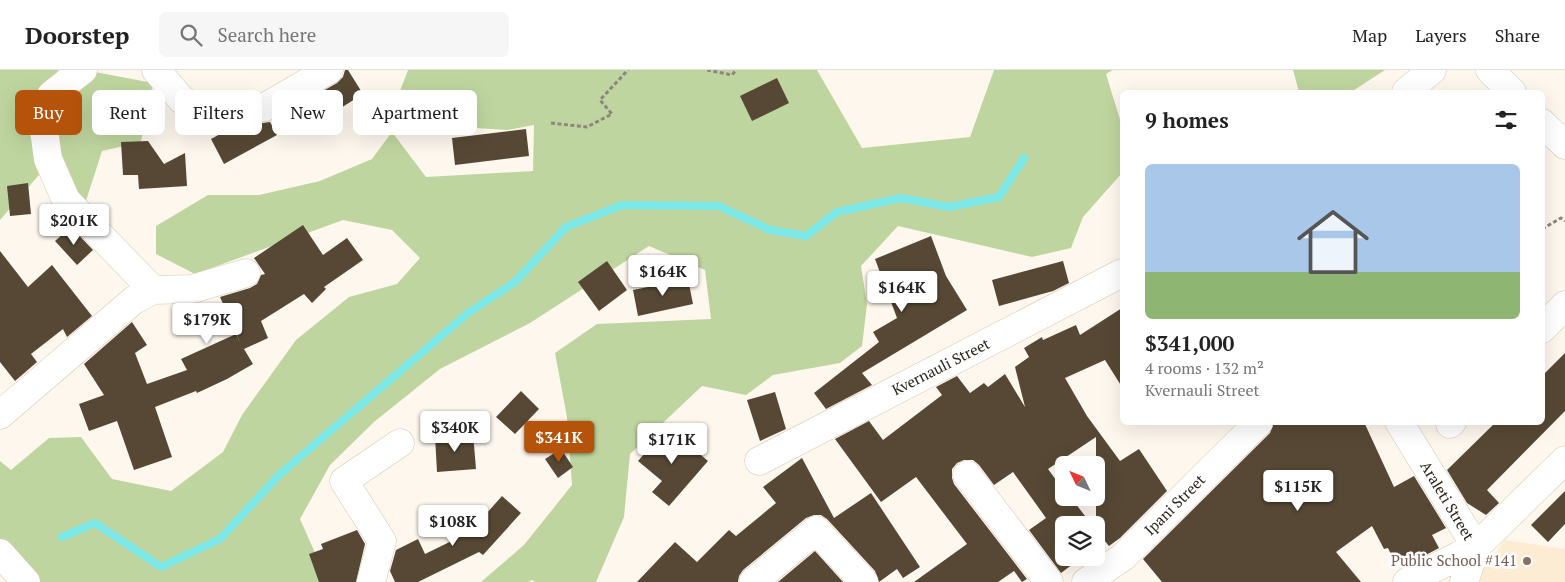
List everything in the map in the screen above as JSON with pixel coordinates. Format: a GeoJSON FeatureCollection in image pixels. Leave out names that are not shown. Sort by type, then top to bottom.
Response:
{"type":"FeatureCollection","features":[{"type":"Feature","properties":{"kind":"street"},"geometry":{"type":"LineString","coordinates":[[83,70],[51,95],[42,122],[48,159],[66,200],[153,290]]}},
{"type":"Feature","properties":{"kind":"street"},"geometry":{"type":"LineString","coordinates":[[156,70],[182,100],[209,114],[265,107],[329,70]]}},
{"type":"Feature","properties":{"kind":"street"},"geometry":{"type":"LineString","coordinates":[[1408,90],[1432,70]]}},
{"type":"Feature","properties":{"kind":"street"},"geometry":{"type":"LineString","coordinates":[[1490,70],[1510,90]]}},
{"type":"Feature","properties":{"kind":"street"},"geometry":{"type":"LineString","coordinates":[[1545,126],[1565,145]]}},
{"type":"Feature","properties":{"kind":"street"},"geometry":{"type":"LineString","coordinates":[[0,416],[134,300],[153,290],[192,289],[246,273]]}},
{"type":"Feature","properties":{"kind":"street","name":"Kvernauli Street"},"geometry":{"type":"LineString","coordinates":[[758,461],[1120,274]]}},
{"type":"Feature","properties":{"kind":"street"},"geometry":{"type":"LineString","coordinates":[[1545,326],[1565,306]]}},
{"type":"Feature","properties":{"kind":"street","name":"Ipani Street"},"geometry":{"type":"LineString","coordinates":[[1086,582],[1123,556],[1256,425]]}},
{"type":"Feature","properties":{"kind":"street","name":"Araleti Street"},"geometry":{"type":"LineString","coordinates":[[1401,425],[1476,547],[1464,582]]}},
{"type":"Feature","properties":{"kind":"street"},"geometry":{"type":"LineString","coordinates":[[371,582],[382,541],[344,481],[400,443]]}},
{"type":"Feature","properties":{"kind":"street"},"geometry":{"type":"LineString","coordinates":[[1406,582],[1476,547],[1565,460]]}},
{"type":"Feature","properties":{"kind":"street"},"geometry":{"type":"LineString","coordinates":[[967,476],[1049,582]]}},
{"type":"Feature","properties":{"kind":"street"},"geometry":{"type":"LineString","coordinates":[[752,582],[816,530],[864,582]]}},
{"type":"Feature","properties":{"kind":"street"},"geometry":{"type":"LineString","coordinates":[[0,553],[26,582]]}},
{"type":"Feature","properties":{"kind":"path"},"geometry":{"type":"LineString","coordinates":[[551,123],[587,127],[612,114],[600,100],[628,70]]}},
{"type":"Feature","properties":{"kind":"path"},"geometry":{"type":"LineString","coordinates":[[707,70],[732,75],[736,70]]}},
{"type":"Feature","properties":{"kind":"path"},"geometry":{"type":"LineString","coordinates":[[1545,227],[1561,218],[1565,221]]}},
{"type":"Feature","properties":{"kind":"shaded area","name":"Public School #141"},"geometry":{"type":"Polygon","coordinates":[[[1505,540],[1565,549],[1565,582],[1480,582],[1480,574],[1505,540]]]}},
{"type":"Feature","properties":{"kind":"green space"},"geometry":{"type":"Polygon","coordinates":[[[0,70],[58,70],[50,90],[15,90],[15,135],[39,135],[45,168],[0,220],[0,70]]]}},
{"type":"Feature","properties":{"kind":"green space"},"geometry":{"type":"Polygon","coordinates":[[[408,70],[817,70],[862,148],[970,137],[994,70],[1113,70],[1106,74],[1120,120],[1120,175],[1083,217],[1071,248],[1032,257],[898,226],[861,266],[867,304],[862,346],[840,363],[773,375],[746,395],[702,386],[630,454],[624,517],[596,582],[535,582],[532,580],[528,582],[481,582],[524,545],[572,485],[567,417],[555,353],[597,324],[711,319],[705,270],[649,246],[530,323],[440,369],[374,422],[330,465],[300,519],[328,582],[32,582],[0,544],[0,461],[11,470],[49,438],[81,437],[112,479],[171,491],[223,452],[242,415],[296,340],[349,297],[397,284],[420,258],[392,230],[343,220],[195,274],[156,254],[156,226],[208,195],[259,195],[320,181],[372,159],[390,135],[394,135],[426,177],[533,171],[534,125],[508,130],[477,128],[477,90],[400,90],[408,70]]]}},
{"type":"Feature","properties":{"kind":"green space"},"geometry":{"type":"Polygon","coordinates":[[[1293,70],[1385,70],[1354,90],[1298,90],[1293,70]]]}},
{"type":"Feature","properties":{"kind":"green space"},"geometry":{"type":"Polygon","coordinates":[[[95,72],[153,83],[152,90],[92,90],[92,135],[142,135],[141,142],[102,151],[85,204],[58,165],[53,135],[82,135],[82,90],[73,90],[95,72]]]}},
{"type":"Feature","properties":{"kind":"building"},"geometry":{"type":"Polygon","coordinates":[[[345,70],[348,70],[360,90],[353,90],[353,100],[343,107],[343,90],[325,90],[343,77],[345,70]]]}},
{"type":"Feature","properties":{"kind":"building"},"geometry":{"type":"Polygon","coordinates":[[[777,78],[789,103],[752,121],[740,96],[777,78]]]}},
{"type":"Feature","properties":{"kind":"building"},"geometry":{"type":"Polygon","coordinates":[[[270,122],[272,135],[277,135],[224,164],[211,139],[218,135],[262,135],[262,123],[270,122]]]}},
{"type":"Feature","properties":{"kind":"building"},"geometry":{"type":"Polygon","coordinates":[[[526,129],[529,156],[455,165],[452,138],[526,129]]]}},
{"type":"Feature","properties":{"kind":"building"},"geometry":{"type":"Polygon","coordinates":[[[148,141],[164,164],[185,153],[187,186],[139,189],[138,175],[123,175],[121,142],[148,141]]]}},
{"type":"Feature","properties":{"kind":"building"},"geometry":{"type":"Polygon","coordinates":[[[28,183],[31,214],[10,216],[7,186],[28,183]]]}},
{"type":"Feature","properties":{"kind":"building"},"geometry":{"type":"Polygon","coordinates":[[[303,225],[323,255],[347,238],[363,260],[324,287],[326,289],[312,303],[304,294],[261,321],[268,338],[244,349],[253,364],[197,393],[196,391],[155,407],[172,457],[134,470],[117,421],[89,431],[79,404],[104,395],[84,364],[132,322],[147,345],[135,353],[147,384],[187,370],[181,359],[236,334],[240,342],[220,297],[257,284],[261,275],[265,274],[254,258],[303,225]]]}},
{"type":"Feature","properties":{"kind":"building"},"geometry":{"type":"Polygon","coordinates":[[[71,227],[93,250],[77,265],[55,241],[71,227]]]}},
{"type":"Feature","properties":{"kind":"building"},"geometry":{"type":"Polygon","coordinates":[[[931,236],[946,276],[967,310],[862,373],[872,385],[826,409],[814,393],[879,342],[873,332],[897,318],[875,259],[931,236]]]}},
{"type":"Feature","properties":{"kind":"building"},"geometry":{"type":"Polygon","coordinates":[[[0,251],[28,287],[52,265],[92,316],[67,337],[63,329],[31,354],[37,362],[15,381],[0,362],[0,251]]]}},
{"type":"Feature","properties":{"kind":"building"},"geometry":{"type":"Polygon","coordinates":[[[607,261],[627,290],[599,311],[578,282],[607,261]]]}},
{"type":"Feature","properties":{"kind":"building"},"geometry":{"type":"Polygon","coordinates":[[[1063,261],[1069,283],[1053,291],[999,306],[992,280],[1063,261]]]}},
{"type":"Feature","properties":{"kind":"building"},"geometry":{"type":"Polygon","coordinates":[[[688,279],[693,304],[638,316],[633,290],[688,279]]]}},
{"type":"Feature","properties":{"kind":"building"},"geometry":{"type":"Polygon","coordinates":[[[1120,309],[1120,384],[1105,360],[1065,378],[1087,416],[1120,461],[1139,449],[1167,491],[1120,538],[1109,546],[1105,541],[1105,516],[1096,516],[1096,506],[1105,506],[1105,456],[1096,456],[1096,437],[1068,456],[1055,456],[1055,464],[1048,469],[1055,479],[1055,506],[1077,506],[1085,516],[1055,516],[1055,565],[1029,530],[1046,518],[1013,472],[994,485],[973,460],[964,460],[957,463],[952,469],[954,484],[1027,579],[1022,582],[1014,571],[998,582],[914,582],[967,544],[916,477],[881,502],[835,439],[869,421],[883,440],[942,395],[936,387],[957,376],[970,393],[984,383],[988,387],[1005,374],[1025,407],[1015,367],[1029,357],[1024,348],[1042,337],[1043,340],[1076,325],[1080,335],[1120,309]]]}},
{"type":"Feature","properties":{"kind":"building"},"geometry":{"type":"Polygon","coordinates":[[[1565,353],[1565,411],[1487,490],[1499,503],[1486,515],[1467,503],[1447,470],[1493,425],[1545,425],[1545,373],[1565,353]]]}},
{"type":"Feature","properties":{"kind":"building"},"geometry":{"type":"Polygon","coordinates":[[[521,391],[539,409],[515,434],[496,417],[521,391]]]}},
{"type":"Feature","properties":{"kind":"building"},"geometry":{"type":"Polygon","coordinates":[[[775,392],[786,429],[760,441],[747,400],[775,392]]]}},
{"type":"Feature","properties":{"kind":"building"},"geometry":{"type":"Polygon","coordinates":[[[1273,425],[1365,425],[1394,487],[1414,476],[1446,528],[1432,535],[1439,548],[1407,565],[1403,558],[1395,563],[1388,548],[1384,549],[1372,526],[1336,552],[1361,582],[1162,582],[1143,559],[1270,433],[1273,425]]]}},
{"type":"Feature","properties":{"kind":"building"},"geometry":{"type":"Polygon","coordinates":[[[668,427],[708,461],[669,506],[652,492],[662,481],[638,461],[668,427]]]}},
{"type":"Feature","properties":{"kind":"building"},"geometry":{"type":"Polygon","coordinates":[[[473,433],[476,469],[437,472],[435,436],[473,433]]]}},
{"type":"Feature","properties":{"kind":"building"},"geometry":{"type":"Polygon","coordinates":[[[561,449],[573,467],[558,478],[545,459],[561,449]]]}},
{"type":"Feature","properties":{"kind":"building"},"geometry":{"type":"Polygon","coordinates":[[[802,458],[834,518],[871,493],[920,567],[903,578],[897,569],[879,582],[875,571],[827,519],[821,515],[814,515],[806,518],[743,570],[738,582],[637,582],[675,542],[697,562],[729,530],[736,536],[776,503],[763,487],[802,458]]]}},
{"type":"Feature","properties":{"kind":"building"},"geometry":{"type":"Polygon","coordinates":[[[1565,491],[1565,524],[1548,542],[1531,525],[1565,491]]]}},
{"type":"Feature","properties":{"kind":"building"},"geometry":{"type":"Polygon","coordinates":[[[502,496],[521,513],[483,555],[479,552],[418,582],[395,582],[390,571],[396,550],[418,539],[425,554],[470,532],[502,496]]]}},
{"type":"Feature","properties":{"kind":"building"},"geometry":{"type":"Polygon","coordinates":[[[357,530],[365,544],[356,582],[319,582],[309,554],[323,549],[321,544],[357,530]]]}},
{"type":"Feature","properties":{"kind":"building"},"geometry":{"type":"Polygon","coordinates":[[[815,551],[843,582],[778,582],[815,551]]]}},
{"type":"Feature","properties":{"kind":"building"},"geometry":{"type":"Polygon","coordinates":[[[1056,566],[1070,566],[1061,573],[1056,566]]]}},
{"type":"Feature","properties":{"kind":"waterway"},"geometry":{"type":"LineString","coordinates":[[62,537],[95,523],[161,567],[220,539],[279,475],[468,313],[515,282],[566,227],[622,205],[719,206],[770,230],[806,236],[837,212],[901,198],[949,207],[999,197],[1024,158]]}},
{"type":"Feature","properties":{"kind":"place","name":"Public School #141"},"geometry":{"type":"Point","coordinates":[1527,561]}}]}
